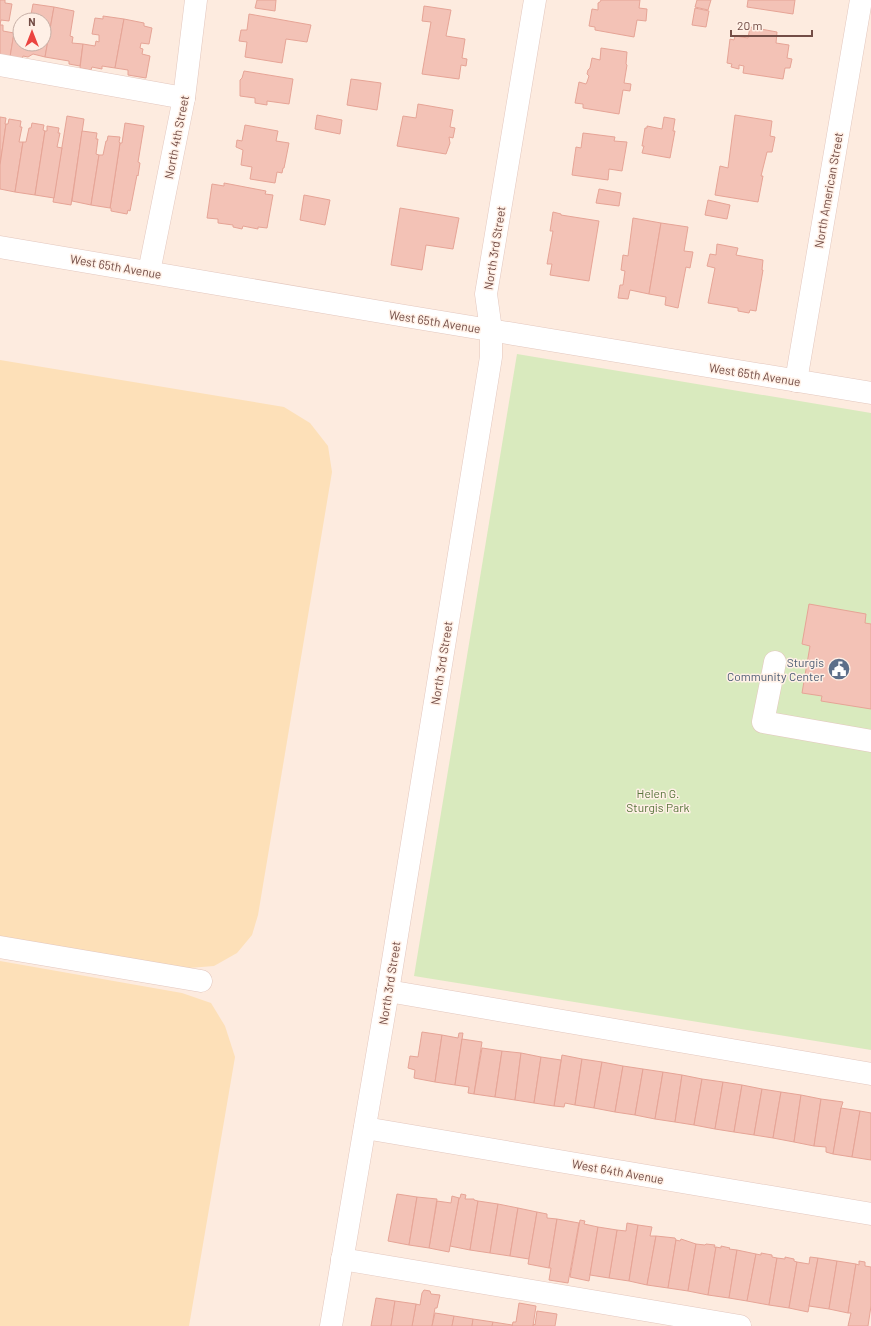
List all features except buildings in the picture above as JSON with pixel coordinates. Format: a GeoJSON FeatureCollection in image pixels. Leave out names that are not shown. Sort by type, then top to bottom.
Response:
{"type":"FeatureCollection","features":[{"type":"Feature","properties":{"kind":"street","name":"North 4th Street"},"geometry":{"type":"LineString","coordinates":[[150,272],[184,98],[196,0]]}},
{"type":"Feature","properties":{"kind":"street","name":"North 3rd Street"},"geometry":{"type":"LineString","coordinates":[[330,1326],[388,991],[491,358],[491,330],[486,294],[535,0]]}},
{"type":"Feature","properties":{"kind":"street","name":"North American Street"},"geometry":{"type":"LineString","coordinates":[[796,381],[861,0]]}},
{"type":"Feature","properties":{"kind":"street"},"geometry":{"type":"LineString","coordinates":[[0,65],[184,98]]}},
{"type":"Feature","properties":{"kind":"street","name":"West 65th Avenue"},"geometry":{"type":"LineString","coordinates":[[0,247],[871,393]]}},
{"type":"Feature","properties":{"kind":"street"},"geometry":{"type":"LineString","coordinates":[[774,662],[764,722],[871,741]]}},
{"type":"Feature","properties":{"kind":"street"},"geometry":{"type":"LineString","coordinates":[[0,947],[201,981]]}},
{"type":"Feature","properties":{"kind":"street"},"geometry":{"type":"LineString","coordinates":[[388,991],[871,1074]]}},
{"type":"Feature","properties":{"kind":"street","name":"West 64th Avenue"},"geometry":{"type":"LineString","coordinates":[[364,1128],[871,1214]]}},
{"type":"Feature","properties":{"kind":"street"},"geometry":{"type":"LineString","coordinates":[[342,1258],[740,1326]]}},
{"type":"Feature","properties":{"kind":"green space","name":"Helen G. Sturgis Park"},"geometry":{"type":"Polygon","coordinates":[[[517,354],[871,413],[871,1050],[414,976],[517,354]]]}},
{"type":"Feature","properties":{"kind":"sand"},"geometry":{"type":"Polygon","coordinates":[[[0,360],[284,407],[310,423],[328,446],[332,472],[258,915],[252,935],[237,953],[214,966],[189,968],[0,937],[0,360]]]}},
{"type":"Feature","properties":{"kind":"sand"},"geometry":{"type":"Polygon","coordinates":[[[0,961],[182,993],[211,1003],[225,1026],[235,1057],[189,1326],[0,1326],[0,961]]]}},
{"type":"Feature","properties":{"kind":"place","name":"Sturgis Community Center"},"geometry":{"type":"Point","coordinates":[839,669]}}]}
